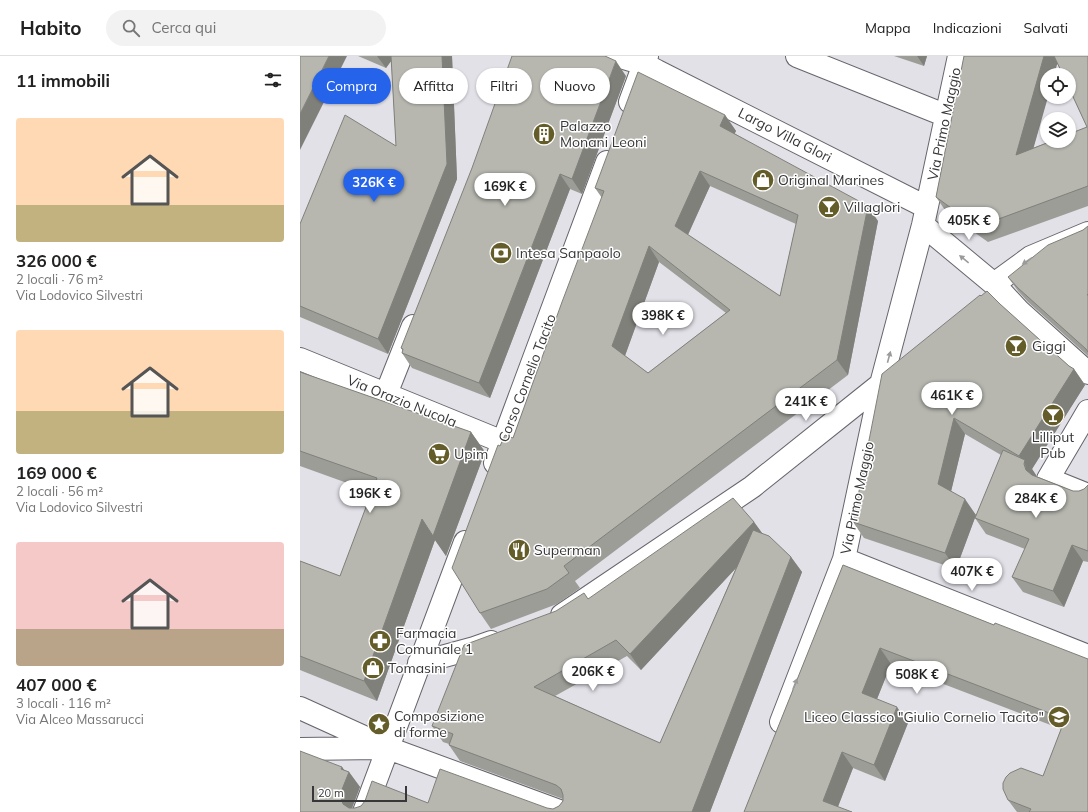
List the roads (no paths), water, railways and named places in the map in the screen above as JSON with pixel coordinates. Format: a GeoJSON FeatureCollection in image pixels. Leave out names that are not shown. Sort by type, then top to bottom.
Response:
{"type":"FeatureCollection","features":[{"type":"Feature","properties":{"kind":"street","name":"Largo Villa Glori"},"geometry":{"type":"LineString","coordinates":[[617,56],[645,60],[924,216],[994,284],[1019,311],[1088,373]]}},
{"type":"Feature","properties":{"kind":"street"},"geometry":{"type":"LineString","coordinates":[[797,56],[947,116]]}},
{"type":"Feature","properties":{"kind":"street","name":"Via Primo Maggio"},"geometry":{"type":"LineString","coordinates":[[774,738],[844,559],[881,384],[924,216],[959,56]]}},
{"type":"Feature","properties":{"kind":"street"},"geometry":{"type":"LineString","coordinates":[[622,123],[645,60]]}},
{"type":"Feature","properties":{"kind":"street","name":"Corso Cornelio Tacito"},"geometry":{"type":"LineString","coordinates":[[489,479],[614,145]]}},
{"type":"Feature","properties":{"kind":"street"},"geometry":{"type":"LineString","coordinates":[[994,284],[1031,257],[1088,233]]}},
{"type":"Feature","properties":{"kind":"street"},"geometry":{"type":"LineString","coordinates":[[386,394],[420,308]]}},
{"type":"Feature","properties":{"kind":"street","name":"Via Orazio Nucola"},"geometry":{"type":"LineString","coordinates":[[300,359],[503,442]]}},
{"type":"Feature","properties":{"kind":"street"},"geometry":{"type":"LineString","coordinates":[[541,623],[563,615],[752,486],[881,384]]}},
{"type":"Feature","properties":{"kind":"street"},"geometry":{"type":"LineString","coordinates":[[1088,411],[1048,479],[1088,496]]}},
{"type":"Feature","properties":{"kind":"street"},"geometry":{"type":"LineString","coordinates":[[364,812],[472,523]]}},
{"type":"Feature","properties":{"kind":"street"},"geometry":{"type":"LineString","coordinates":[[844,559],[1088,656]]}},
{"type":"Feature","properties":{"kind":"street"},"geometry":{"type":"LineString","coordinates":[[419,663],[474,648],[511,634]]}},
{"type":"Feature","properties":{"kind":"street"},"geometry":{"type":"LineString","coordinates":[[300,708],[388,748],[562,812]]}},
{"type":"Feature","properties":{"kind":"street"},"geometry":{"type":"LineString","coordinates":[[300,749],[388,748]]}},
{"type":"Feature","properties":{"kind":"place","name":"Palazzo Monani Leoni"},"geometry":{"type":"Point","coordinates":[544,134]}},
{"type":"Feature","properties":{"kind":"place","name":"Original Marines"},"geometry":{"type":"Point","coordinates":[763,180]}},
{"type":"Feature","properties":{"kind":"place","name":"Villaglori"},"geometry":{"type":"Point","coordinates":[829,207]}},
{"type":"Feature","properties":{"kind":"place","name":"Intesa Sanpaolo"},"geometry":{"type":"Point","coordinates":[501,253]}},
{"type":"Feature","properties":{"kind":"place","name":"Giggi"},"geometry":{"type":"Point","coordinates":[1016,346]}},
{"type":"Feature","properties":{"kind":"place","name":"Lilliput Pub"},"geometry":{"type":"Point","coordinates":[1053,415]}},
{"type":"Feature","properties":{"kind":"place","name":"Upim"},"geometry":{"type":"Point","coordinates":[439,454]}},
{"type":"Feature","properties":{"kind":"place","name":"Superman"},"geometry":{"type":"Point","coordinates":[519,550]}},
{"type":"Feature","properties":{"kind":"place","name":"Farmacia Comunale 1"},"geometry":{"type":"Point","coordinates":[380,641]}},
{"type":"Feature","properties":{"kind":"place","name":"Tomasini"},"geometry":{"type":"Point","coordinates":[373,668]}},
{"type":"Feature","properties":{"kind":"place","name":"Liceo Classico \"Giulio Cornelio Tacito\""},"geometry":{"type":"Point","coordinates":[1059,717]}},
{"type":"Feature","properties":{"kind":"place","name":"Composizione di forme"},"geometry":{"type":"Point","coordinates":[379,724]}}]}
